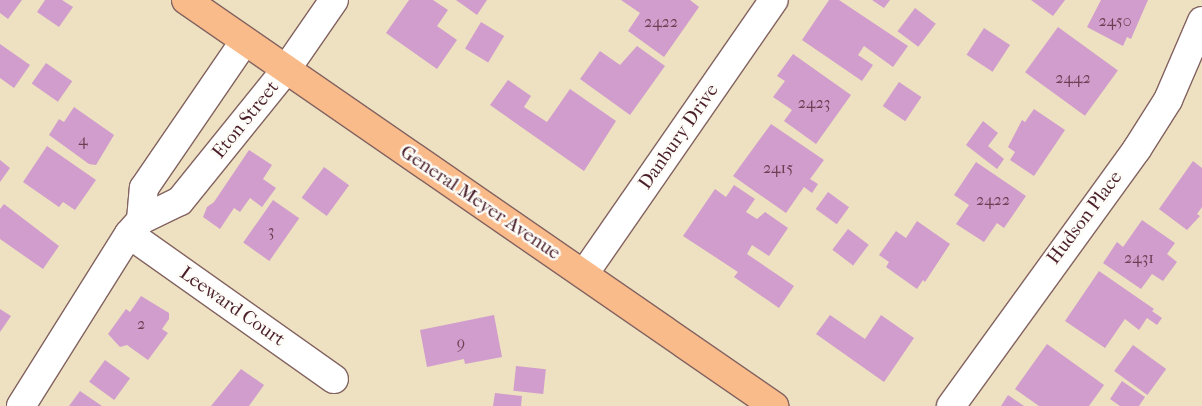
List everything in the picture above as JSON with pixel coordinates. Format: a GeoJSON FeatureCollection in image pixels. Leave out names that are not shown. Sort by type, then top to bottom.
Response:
{"type":"FeatureCollection","features":[{"type":"Feature","properties":{"kind":"main road","name":"General Meyer Avenue"},"geometry":{"type":"LineString","coordinates":[[186,0],[285,71],[584,274],[774,406]]}},
{"type":"Feature","properties":{"kind":"street","name":"Eton Street"},"geometry":{"type":"LineString","coordinates":[[135,227],[180,201],[285,71],[334,0]]}},
{"type":"Feature","properties":{"kind":"street","name":"Danbury Drive"},"geometry":{"type":"LineString","coordinates":[[584,274],[774,0]]}},
{"type":"Feature","properties":{"kind":"street","name":"Hudson Place"},"geometry":{"type":"LineString","coordinates":[[951,406],[1137,149],[1168,100],[1202,21]]}},
{"type":"Feature","properties":{"kind":"street"},"geometry":{"type":"LineString","coordinates":[[22,406],[135,227],[144,188],[244,42]]}},
{"type":"Feature","properties":{"kind":"street","name":"Leeward Court"},"geometry":{"type":"LineString","coordinates":[[135,227],[334,379]]}},
{"type":"Feature","properties":{"kind":"building"},"geometry":{"type":"Polygon","coordinates":[[[0,0],[22,0],[8,19],[0,13],[0,0]]]}},
{"type":"Feature","properties":{"kind":"building"},"geometry":{"type":"Polygon","coordinates":[[[45,0],[62,0],[73,7],[59,27],[37,12],[45,0]]]}},
{"type":"Feature","properties":{"kind":"building"},"geometry":{"type":"Polygon","coordinates":[[[409,0],[433,0],[448,10],[437,26],[457,40],[437,69],[386,33],[409,0]]]}},
{"type":"Feature","properties":{"kind":"building"},"geometry":{"type":"Polygon","coordinates":[[[456,0],[487,0],[477,15],[456,0]]]}},
{"type":"Feature","properties":{"kind":"building"},"geometry":{"type":"Polygon","coordinates":[[[621,0],[690,0],[699,7],[664,57],[628,31],[640,13],[621,0]]]}},
{"type":"Feature","properties":{"kind":"building"},"geometry":{"type":"Polygon","coordinates":[[[829,0],[839,0],[908,46],[893,67],[864,46],[858,55],[873,65],[862,81],[802,40],[829,0]]]}},
{"type":"Feature","properties":{"kind":"building"},"geometry":{"type":"Polygon","coordinates":[[[872,0],[890,0],[884,8],[872,0]]]}},
{"type":"Feature","properties":{"kind":"building"},"geometry":{"type":"Polygon","coordinates":[[[1031,0],[1065,0],[1053,16],[1031,0]]]}},
{"type":"Feature","properties":{"kind":"building"},"geometry":{"type":"Polygon","coordinates":[[[1101,0],[1148,0],[1131,39],[1127,37],[1123,46],[1087,27],[1101,0]]]}},
{"type":"Feature","properties":{"kind":"building"},"geometry":{"type":"Polygon","coordinates":[[[915,8],[936,24],[918,47],[898,31],[915,8]]]}},
{"type":"Feature","properties":{"kind":"building"},"geometry":{"type":"Polygon","coordinates":[[[481,22],[504,36],[488,62],[465,49],[481,22]]]}},
{"type":"Feature","properties":{"kind":"building"},"geometry":{"type":"Polygon","coordinates":[[[1058,27],[1118,70],[1085,116],[1025,72],[1058,27]]]}},
{"type":"Feature","properties":{"kind":"building"},"geometry":{"type":"Polygon","coordinates":[[[984,28],[1010,45],[993,72],[967,55],[984,28]]]}},
{"type":"Feature","properties":{"kind":"building"},"geometry":{"type":"Polygon","coordinates":[[[0,44],[30,65],[14,88],[0,78],[0,44]]]}},
{"type":"Feature","properties":{"kind":"building"},"geometry":{"type":"Polygon","coordinates":[[[637,46],[665,66],[630,115],[580,79],[600,51],[620,65],[637,46]]]}},
{"type":"Feature","properties":{"kind":"building"},"geometry":{"type":"Polygon","coordinates":[[[793,54],[851,95],[816,144],[784,121],[792,110],[773,97],[785,81],[777,76],[793,54]]]}},
{"type":"Feature","properties":{"kind":"building"},"geometry":{"type":"Polygon","coordinates":[[[46,63],[72,81],[58,102],[32,83],[46,63]]]}},
{"type":"Feature","properties":{"kind":"building"},"geometry":{"type":"Polygon","coordinates":[[[508,80],[531,96],[524,107],[547,122],[570,89],[616,121],[584,171],[490,105],[508,80]]]}},
{"type":"Feature","properties":{"kind":"building"},"geometry":{"type":"Polygon","coordinates":[[[899,82],[921,97],[905,121],[883,106],[899,82]]]}},
{"type":"Feature","properties":{"kind":"building"},"geometry":{"type":"Polygon","coordinates":[[[74,107],[114,135],[96,165],[89,164],[49,135],[59,119],[64,122],[74,107]]]}},
{"type":"Feature","properties":{"kind":"building"},"geometry":{"type":"Polygon","coordinates":[[[1034,109],[1065,130],[1034,176],[1010,160],[1015,152],[1008,147],[1022,120],[1025,122],[1034,109]]]}},
{"type":"Feature","properties":{"kind":"building"},"geometry":{"type":"Polygon","coordinates":[[[983,121],[998,133],[988,146],[1004,159],[997,169],[966,145],[983,121]]]}},
{"type":"Feature","properties":{"kind":"building"},"geometry":{"type":"Polygon","coordinates":[[[771,124],[824,160],[810,179],[818,184],[812,193],[804,187],[786,213],[733,176],[771,124]]]}},
{"type":"Feature","properties":{"kind":"building"},"geometry":{"type":"Polygon","coordinates":[[[47,146],[96,180],[75,210],[63,202],[59,207],[23,182],[47,146]]]}},
{"type":"Feature","properties":{"kind":"building"},"geometry":{"type":"Polygon","coordinates":[[[249,150],[272,165],[263,179],[276,188],[262,207],[250,198],[240,212],[234,208],[220,229],[203,217],[207,207],[214,202],[249,150]]]}},
{"type":"Feature","properties":{"kind":"building"},"geometry":{"type":"Polygon","coordinates":[[[0,160],[10,168],[0,182],[0,160]]]}},
{"type":"Feature","properties":{"kind":"building"},"geometry":{"type":"Polygon","coordinates":[[[1193,161],[1202,168],[1202,207],[1197,214],[1200,216],[1187,230],[1159,209],[1193,161]]]}},
{"type":"Feature","properties":{"kind":"building"},"geometry":{"type":"Polygon","coordinates":[[[976,162],[1026,196],[1004,228],[997,223],[984,242],[956,224],[969,205],[954,195],[976,162]]]}},
{"type":"Feature","properties":{"kind":"building"},"geometry":{"type":"Polygon","coordinates":[[[324,167],[349,185],[327,216],[302,198],[324,167]]]}},
{"type":"Feature","properties":{"kind":"building"},"geometry":{"type":"Polygon","coordinates":[[[734,185],[755,199],[746,212],[757,219],[765,212],[788,228],[769,256],[752,245],[747,254],[794,286],[779,308],[734,277],[738,272],[683,236],[715,189],[726,197],[734,185]]]}},
{"type":"Feature","properties":{"kind":"building"},"geometry":{"type":"Polygon","coordinates":[[[828,192],[849,207],[837,224],[816,209],[828,192]]]}},
{"type":"Feature","properties":{"kind":"building"},"geometry":{"type":"Polygon","coordinates":[[[273,200],[299,218],[269,261],[243,243],[273,200]]]}},
{"type":"Feature","properties":{"kind":"building"},"geometry":{"type":"Polygon","coordinates":[[[4,204],[59,246],[43,269],[0,239],[0,209],[4,204]]]}},
{"type":"Feature","properties":{"kind":"building"},"geometry":{"type":"Polygon","coordinates":[[[1142,220],[1175,243],[1167,254],[1177,262],[1163,281],[1152,274],[1141,289],[1103,263],[1117,242],[1123,247],[1142,220]]]}},
{"type":"Feature","properties":{"kind":"building"},"geometry":{"type":"Polygon","coordinates":[[[917,221],[950,244],[925,282],[923,280],[917,289],[886,267],[889,262],[879,255],[896,231],[906,238],[917,221]]]}},
{"type":"Feature","properties":{"kind":"building"},"geometry":{"type":"Polygon","coordinates":[[[848,229],[869,245],[853,265],[832,250],[848,229]]]}},
{"type":"Feature","properties":{"kind":"building"},"geometry":{"type":"Polygon","coordinates":[[[1099,271],[1154,309],[1152,311],[1162,318],[1157,325],[1147,318],[1139,330],[1125,319],[1105,348],[1065,321],[1099,271]]]}},
{"type":"Feature","properties":{"kind":"building"},"geometry":{"type":"Polygon","coordinates":[[[141,296],[169,313],[169,319],[162,329],[168,333],[148,360],[127,345],[120,347],[108,334],[126,309],[130,312],[141,296]]]}},
{"type":"Feature","properties":{"kind":"building"},"geometry":{"type":"Polygon","coordinates":[[[0,309],[11,316],[0,332],[0,309]]]}},
{"type":"Feature","properties":{"kind":"building"},"geometry":{"type":"Polygon","coordinates":[[[494,315],[502,357],[465,364],[464,359],[427,367],[420,330],[494,315]]]}},
{"type":"Feature","properties":{"kind":"building"},"geometry":{"type":"Polygon","coordinates":[[[830,315],[865,339],[881,315],[914,338],[884,382],[816,334],[830,315]]]}},
{"type":"Feature","properties":{"kind":"building"},"geometry":{"type":"Polygon","coordinates":[[[1047,344],[1104,385],[1089,406],[1039,406],[1015,389],[1047,344]]]}},
{"type":"Feature","properties":{"kind":"building"},"geometry":{"type":"Polygon","coordinates":[[[1133,345],[1166,369],[1147,395],[1114,371],[1133,345]]]}},
{"type":"Feature","properties":{"kind":"building"},"geometry":{"type":"Polygon","coordinates":[[[105,360],[130,378],[114,400],[89,382],[105,360]]]}},
{"type":"Feature","properties":{"kind":"building"},"geometry":{"type":"Polygon","coordinates":[[[516,366],[546,369],[543,394],[513,391],[516,366]]]}},
{"type":"Feature","properties":{"kind":"building"},"geometry":{"type":"Polygon","coordinates":[[[241,369],[264,385],[249,406],[211,406],[241,369]]]}},
{"type":"Feature","properties":{"kind":"building"},"geometry":{"type":"Polygon","coordinates":[[[1122,381],[1145,397],[1139,406],[1120,406],[1110,399],[1122,381]]]}},
{"type":"Feature","properties":{"kind":"building"},"geometry":{"type":"Polygon","coordinates":[[[80,391],[102,406],[69,406],[80,391]]]}},
{"type":"Feature","properties":{"kind":"building"},"geometry":{"type":"Polygon","coordinates":[[[495,393],[522,396],[521,406],[493,406],[495,393]]]}},
{"type":"Feature","properties":{"kind":"building"},"geometry":{"type":"Polygon","coordinates":[[[1008,395],[1024,406],[1001,406],[1008,395]]]}}]}
